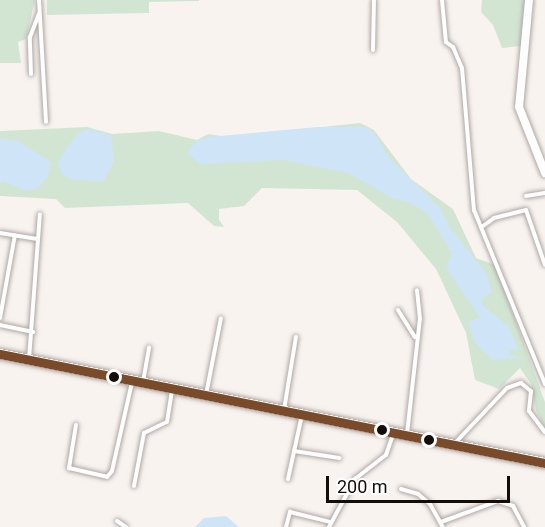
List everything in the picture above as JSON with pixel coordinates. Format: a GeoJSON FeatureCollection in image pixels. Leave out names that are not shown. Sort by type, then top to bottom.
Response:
{"type":"FeatureCollection","features":[{"type":"Feature","properties":{"kind":"street"},"geometry":{"type":"LineString","coordinates":[[529,0],[519,107],[545,173]]}},
{"type":"Feature","properties":{"kind":"street"},"geometry":{"type":"LineString","coordinates":[[0,354],[455,443],[545,463]]}},
{"type":"Feature","properties":{"kind":"lane"},"geometry":{"type":"LineString","coordinates":[[39,0],[46,122]]}},
{"type":"Feature","properties":{"kind":"lane"},"geometry":{"type":"LineString","coordinates":[[373,50],[374,0]]}},
{"type":"Feature","properties":{"kind":"lane"},"geometry":{"type":"LineString","coordinates":[[442,0],[446,42],[453,47],[462,68],[470,185],[474,210],[483,226],[535,366],[545,384]]}},
{"type":"Feature","properties":{"kind":"lane"},"geometry":{"type":"LineString","coordinates":[[31,74],[30,37],[40,13]]}},
{"type":"Feature","properties":{"kind":"lane"},"geometry":{"type":"LineString","coordinates":[[526,196],[545,193]]}},
{"type":"Feature","properties":{"kind":"lane"},"geometry":{"type":"LineString","coordinates":[[483,226],[494,218],[525,210],[545,265]]}},
{"type":"Feature","properties":{"kind":"lane"},"geometry":{"type":"LineString","coordinates":[[29,360],[33,332],[40,214]]}},
{"type":"Feature","properties":{"kind":"lane"},"geometry":{"type":"LineString","coordinates":[[0,233],[38,239]]}},
{"type":"Feature","properties":{"kind":"lane"},"geometry":{"type":"LineString","coordinates":[[0,318],[15,235]]}},
{"type":"Feature","properties":{"kind":"lane"},"geometry":{"type":"LineString","coordinates":[[407,435],[415,338],[420,319],[417,290]]}},
{"type":"Feature","properties":{"kind":"lane"},"geometry":{"type":"LineString","coordinates":[[398,310],[415,338]]}},
{"type":"Feature","properties":{"kind":"lane"},"geometry":{"type":"LineString","coordinates":[[206,396],[221,318]]}},
{"type":"Feature","properties":{"kind":"lane"},"geometry":{"type":"LineString","coordinates":[[0,325],[33,332]]}},
{"type":"Feature","properties":{"kind":"lane"},"geometry":{"type":"LineString","coordinates":[[284,411],[296,337]]}},
{"type":"Feature","properties":{"kind":"lane"},"geometry":{"type":"LineString","coordinates":[[76,425],[69,468],[107,477],[112,471],[149,348]]}},
{"type":"Feature","properties":{"kind":"lane"},"geometry":{"type":"LineString","coordinates":[[455,443],[507,388],[521,383],[531,391],[530,411],[545,432]]}},
{"type":"Feature","properties":{"kind":"lane"},"geometry":{"type":"LineString","coordinates":[[134,486],[144,433],[167,422],[172,389]]}},
{"type":"Feature","properties":{"kind":"lane"},"geometry":{"type":"LineString","coordinates":[[288,479],[302,414]]}},
{"type":"Feature","properties":{"kind":"lane"},"geometry":{"type":"LineString","coordinates":[[286,527],[290,512],[330,525],[355,479],[386,455],[394,432]]}},
{"type":"Feature","properties":{"kind":"lane"},"geometry":{"type":"LineString","coordinates":[[294,451],[339,458]]}},
{"type":"Feature","properties":{"kind":"lane"},"geometry":{"type":"LineString","coordinates":[[400,489],[418,494],[442,525],[498,501],[513,506],[524,527]]}},
{"type":"Feature","properties":{"kind":"lane"},"geometry":{"type":"LineString","coordinates":[[117,521],[125,526]]}},
{"type":"Feature","properties":{"kind":"green space"},"geometry":{"type":"Polygon","coordinates":[[[0,0],[35,0],[26,39],[18,42],[21,63],[0,63],[0,0]]]}},
{"type":"Feature","properties":{"kind":"green space"},"geometry":{"type":"Polygon","coordinates":[[[47,0],[199,1],[149,2],[149,13],[47,15],[47,0]]]}},
{"type":"Feature","properties":{"kind":"green space"},"geometry":{"type":"Polygon","coordinates":[[[482,0],[526,0],[521,46],[502,48],[493,25],[481,12],[482,0]]]}},
{"type":"Feature","properties":{"kind":"green space"},"geometry":{"type":"Polygon","coordinates":[[[360,123],[374,130],[411,179],[453,209],[476,258],[495,265],[545,402],[545,428],[536,411],[531,384],[520,368],[499,389],[475,380],[466,333],[436,269],[397,222],[357,190],[262,188],[244,206],[219,209],[219,220],[224,227],[214,226],[188,203],[65,208],[56,199],[0,196],[0,131],[87,127],[112,134],[159,131],[197,140],[208,134],[228,137],[360,123]]]}},
{"type":"Feature","properties":{"kind":"water"},"geometry":{"type":"Polygon","coordinates":[[[318,127],[366,127],[375,134],[389,158],[441,209],[449,226],[486,273],[492,292],[482,299],[482,305],[509,327],[518,349],[509,350],[508,354],[521,358],[493,360],[475,343],[468,322],[480,317],[446,268],[452,253],[428,214],[413,204],[390,197],[348,173],[283,160],[200,164],[187,153],[197,141],[208,137],[318,127]]]}},
{"type":"Feature","properties":{"kind":"water"},"geometry":{"type":"Polygon","coordinates":[[[90,129],[111,135],[114,161],[103,182],[69,179],[61,173],[58,161],[78,133],[90,129]]]}},
{"type":"Feature","properties":{"kind":"water"},"geometry":{"type":"Polygon","coordinates":[[[0,138],[18,141],[51,162],[47,178],[38,188],[26,191],[3,181],[0,184],[0,138]]]}},
{"type":"Feature","properties":{"kind":"water"},"geometry":{"type":"Polygon","coordinates":[[[226,516],[239,527],[195,527],[204,518],[226,516]]]}},
{"type":"Feature","properties":{"kind":"transit line"},"geometry":{"type":"LineString","coordinates":[[0,354],[545,463]]}}]}
